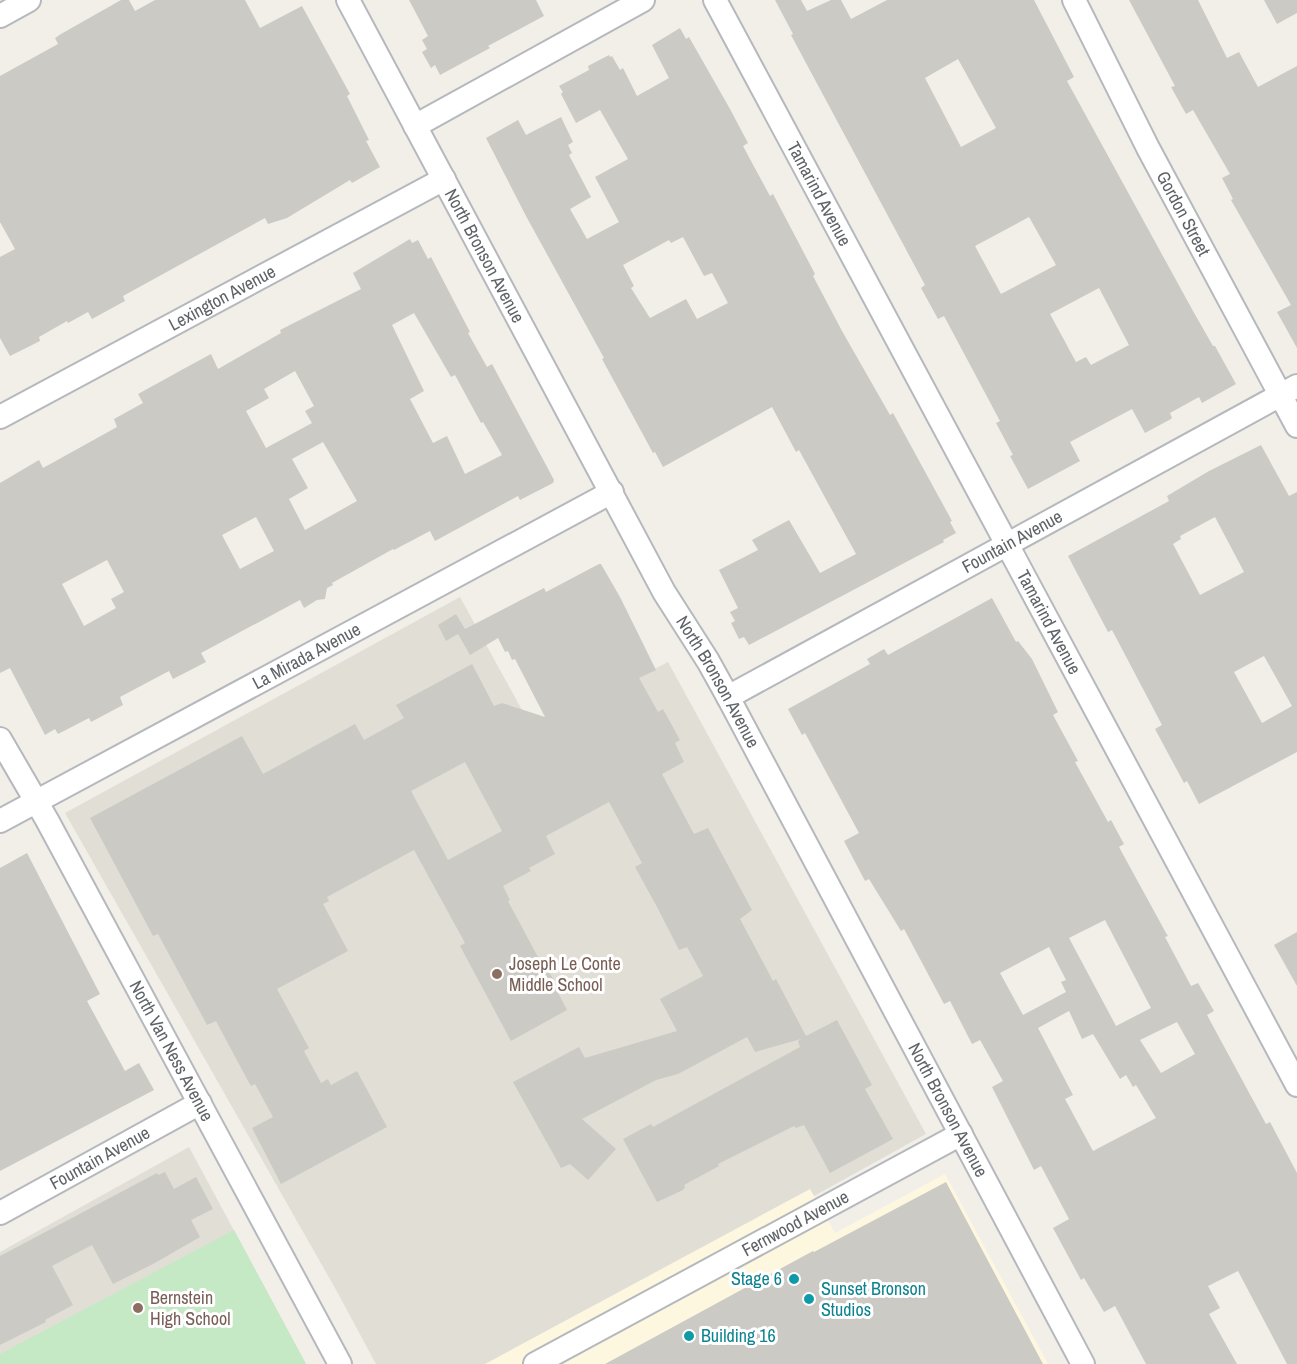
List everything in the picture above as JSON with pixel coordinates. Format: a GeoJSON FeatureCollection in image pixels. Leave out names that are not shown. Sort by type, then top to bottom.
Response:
{"type":"FeatureCollection","features":[{"type":"Feature","properties":{"kind":"street"},"geometry":{"type":"LineString","coordinates":[[0,16],[29,0]]}},
{"type":"Feature","properties":{"kind":"street","name":"North Bronson Avenue"},"geometry":{"type":"LineString","coordinates":[[348,0],[664,592],[708,661],[728,698],[1083,1364]]}},
{"type":"Feature","properties":{"kind":"street"},"geometry":{"type":"LineString","coordinates":[[416,126],[643,0]]}},
{"type":"Feature","properties":{"kind":"street","name":"Tamarind Avenue"},"geometry":{"type":"LineString","coordinates":[[716,0],[1297,1085]]}},
{"type":"Feature","properties":{"kind":"street","name":"Gordon Street"},"geometry":{"type":"LineString","coordinates":[[1074,0],[1148,148],[1289,391],[1297,426]]}},
{"type":"Feature","properties":{"kind":"street","name":"Lexington Avenue"},"geometry":{"type":"LineString","coordinates":[[0,417],[444,179]]}},
{"type":"Feature","properties":{"kind":"street","name":"Fountain Avenue"},"geometry":{"type":"LineString","coordinates":[[728,698],[1289,391]]}},
{"type":"Feature","properties":{"kind":"street","name":"La Mirada Avenue"},"geometry":{"type":"LineString","coordinates":[[0,821],[612,492]]}},
{"type":"Feature","properties":{"kind":"street","name":"North Van Ness Avenue"},"geometry":{"type":"LineString","coordinates":[[0,739],[340,1364]]}},
{"type":"Feature","properties":{"kind":"street","name":"Fountain Avenue"},"geometry":{"type":"LineString","coordinates":[[0,1213],[200,1103]]}},
{"type":"Feature","properties":{"kind":"street","name":"Fernwood Avenue"},"geometry":{"type":"LineString","coordinates":[[535,1364],[961,1134]]}},
{"type":"Feature","properties":{"kind":"shaded area","name":"Joseph Le Conte Middle School"},"geometry":{"type":"Polygon","coordinates":[[[460,597],[534,732],[668,662],[926,1134],[814,1196],[810,1189],[485,1364],[376,1364],[65,813],[460,597]]]}},
{"type":"Feature","properties":{"kind":"shaded area","name":"Bernstein High School"},"geometry":{"type":"Polygon","coordinates":[[[189,1147],[306,1364],[0,1364],[0,1252],[189,1147]]]}},
{"type":"Feature","properties":{"kind":"shaded area","name":"Sunset Bronson Studios"},"geometry":{"type":"Polygon","coordinates":[[[945,1174],[1048,1364],[485,1364],[810,1189],[835,1233],[945,1174]]]}},
{"type":"Feature","properties":{"kind":"green space"},"geometry":{"type":"Polygon","coordinates":[[[234,1230],[306,1364],[0,1364],[0,1354],[234,1230]]]}},
{"type":"Feature","properties":{"kind":"building"},"geometry":{"type":"Polygon","coordinates":[[[121,0],[129,0],[135,11],[155,0],[245,0],[260,28],[302,6],[350,94],[347,96],[380,167],[352,183],[350,180],[287,218],[268,224],[265,218],[123,296],[125,301],[92,319],[88,312],[68,323],[67,321],[39,337],[40,341],[10,356],[0,338],[0,257],[15,249],[0,222],[0,76],[58,44],[55,38],[121,0]]]}},
{"type":"Feature","properties":{"kind":"building"},"geometry":{"type":"Polygon","coordinates":[[[409,0],[536,0],[544,16],[440,75],[435,65],[431,68],[422,52],[427,49],[422,40],[428,36],[409,0]]]}},
{"type":"Feature","properties":{"kind":"building"},"geometry":{"type":"Polygon","coordinates":[[[775,0],[801,0],[807,11],[831,0],[841,0],[851,19],[887,0],[1034,0],[1074,77],[1067,81],[1193,311],[1236,384],[1202,403],[1199,397],[1170,413],[1171,419],[1145,433],[1132,409],[1070,442],[1080,461],[1028,489],[996,423],[1000,421],[944,316],[938,319],[921,288],[925,285],[791,35],[793,34],[775,0]],[[958,59],[925,78],[961,147],[996,128],[958,59]],[[1029,217],[975,246],[1001,294],[1056,265],[1029,217]],[[1099,288],[1050,314],[1076,362],[1086,357],[1091,365],[1129,345],[1099,288]]]}},
{"type":"Feature","properties":{"kind":"building"},"geometry":{"type":"Polygon","coordinates":[[[1129,0],[1198,0],[1227,58],[1239,52],[1258,87],[1297,66],[1297,348],[1277,312],[1291,305],[1231,200],[1233,199],[1222,178],[1230,174],[1193,110],[1186,114],[1171,87],[1175,86],[1129,0]]]}},
{"type":"Feature","properties":{"kind":"building"},"geometry":{"type":"Polygon","coordinates":[[[1264,0],[1297,0],[1297,13],[1277,24],[1264,0]]]}},
{"type":"Feature","properties":{"kind":"building"},"geometry":{"type":"Polygon","coordinates":[[[680,28],[686,39],[689,37],[748,143],[743,146],[770,196],[773,194],[842,331],[890,415],[893,413],[952,521],[950,522],[956,533],[943,540],[944,542],[749,645],[744,637],[739,639],[731,623],[735,621],[730,612],[738,608],[719,570],[758,550],[752,540],[789,520],[820,573],[856,554],[799,450],[796,452],[772,407],[663,467],[655,452],[653,453],[602,359],[604,358],[486,138],[518,120],[526,135],[561,117],[573,142],[568,145],[572,153],[569,155],[591,197],[570,209],[587,239],[619,222],[595,177],[628,159],[600,110],[576,123],[559,86],[589,70],[588,66],[609,55],[612,56],[620,70],[623,68],[637,96],[669,78],[652,45],[680,28]],[[683,237],[671,243],[669,240],[623,265],[634,286],[631,288],[650,318],[686,299],[697,319],[728,303],[712,273],[704,276],[683,237]]]}},
{"type":"Feature","properties":{"kind":"building"},"geometry":{"type":"Polygon","coordinates":[[[410,239],[412,243],[418,240],[428,259],[431,257],[487,367],[492,364],[554,480],[553,483],[520,500],[518,496],[435,541],[430,531],[393,549],[332,583],[333,585],[327,588],[325,599],[317,600],[304,608],[300,600],[201,653],[206,662],[173,679],[169,671],[120,697],[123,705],[91,722],[89,718],[58,734],[55,729],[45,735],[10,668],[0,673],[0,483],[39,460],[43,468],[117,427],[114,419],[143,403],[138,394],[211,354],[218,369],[281,333],[280,330],[361,289],[353,273],[410,239]],[[414,313],[392,325],[424,391],[410,399],[433,443],[447,436],[465,474],[502,455],[483,422],[481,423],[455,375],[451,377],[414,313]],[[295,371],[264,389],[269,398],[246,411],[266,448],[312,423],[305,411],[314,406],[295,371]],[[323,442],[292,459],[308,488],[289,499],[305,530],[357,501],[323,442]],[[256,517],[222,535],[240,569],[274,551],[256,517]],[[107,560],[62,584],[84,626],[116,608],[111,599],[124,592],[107,560]]]}},
{"type":"Feature","properties":{"kind":"building"},"geometry":{"type":"Polygon","coordinates":[[[1261,445],[1289,496],[1297,492],[1297,752],[1199,804],[1187,781],[1184,783],[1155,729],[1162,725],[1112,630],[1108,632],[1068,556],[1169,501],[1167,496],[1209,471],[1261,445]],[[1215,517],[1180,536],[1181,539],[1173,544],[1200,595],[1244,572],[1215,517]],[[1264,656],[1234,672],[1262,723],[1292,706],[1264,656]]]}},
{"type":"Feature","properties":{"kind":"building"},"geometry":{"type":"Polygon","coordinates":[[[601,564],[656,670],[639,678],[658,712],[663,709],[680,740],[675,743],[684,762],[662,774],[694,834],[708,828],[752,910],[740,919],[773,981],[776,979],[806,1036],[837,1020],[872,1085],[865,1089],[893,1139],[830,1173],[804,1125],[796,1128],[794,1126],[718,1164],[719,1166],[684,1185],[683,1190],[657,1202],[623,1139],[651,1124],[653,1127],[800,1047],[798,1041],[801,1039],[755,1052],[747,1037],[678,1074],[656,1080],[582,1119],[616,1149],[588,1180],[570,1164],[561,1168],[513,1082],[579,1047],[585,1058],[677,1031],[660,999],[703,976],[687,947],[679,950],[635,867],[642,863],[609,802],[546,836],[555,854],[529,868],[531,871],[503,886],[510,900],[508,901],[540,961],[542,960],[555,982],[553,983],[567,1010],[511,1041],[460,946],[465,943],[414,850],[327,897],[329,901],[323,904],[348,951],[277,989],[309,1048],[304,1051],[321,1083],[328,1079],[331,1085],[357,1071],[387,1127],[281,1184],[252,1128],[273,1117],[255,1084],[251,1086],[248,1081],[216,1021],[207,1025],[158,934],[153,936],[90,818],[242,736],[263,774],[355,724],[364,740],[404,718],[396,705],[472,664],[494,706],[502,703],[545,717],[515,659],[512,660],[508,651],[505,652],[498,638],[470,655],[458,634],[446,641],[438,625],[456,614],[465,629],[544,588],[546,592],[601,564]],[[465,762],[411,791],[448,860],[502,831],[465,762]]]}},
{"type":"Feature","properties":{"kind":"building"},"geometry":{"type":"Polygon","coordinates":[[[992,598],[1016,642],[1018,641],[1032,659],[1058,712],[1053,715],[1078,761],[1075,762],[1108,822],[1111,820],[1124,844],[1119,847],[1168,936],[1165,937],[1191,986],[1198,983],[1214,1011],[1207,1015],[1266,1124],[1270,1122],[1297,1173],[1297,1364],[1287,1364],[1238,1271],[1208,1286],[1220,1308],[1209,1314],[1237,1364],[1146,1364],[1115,1306],[1104,1312],[1084,1278],[1081,1280],[1053,1228],[1069,1219],[1041,1166],[1034,1170],[992,1087],[1003,1081],[980,1040],[972,1044],[950,1001],[944,1004],[904,929],[901,931],[869,879],[865,881],[844,841],[859,833],[805,733],[802,735],[788,709],[870,664],[867,659],[884,649],[888,655],[992,598]],[[1105,920],[1069,938],[1116,1026],[1151,1008],[1105,920]],[[1049,947],[1000,973],[1023,1015],[1066,992],[1061,982],[1066,980],[1049,947]],[[1069,1011],[1038,1028],[1073,1095],[1065,1099],[1093,1151],[1156,1118],[1136,1085],[1133,1087],[1126,1075],[1120,1079],[1093,1034],[1082,1039],[1069,1011]],[[1177,1022],[1140,1040],[1161,1073],[1195,1054],[1177,1022]]]}},
{"type":"Feature","properties":{"kind":"building"},"geometry":{"type":"Polygon","coordinates":[[[27,853],[100,994],[87,1001],[125,1071],[139,1063],[154,1090],[0,1171],[0,868],[27,853]]]}},
{"type":"Feature","properties":{"kind":"building"},"geometry":{"type":"Polygon","coordinates":[[[1297,932],[1297,986],[1274,945],[1297,932]]]}},
{"type":"Feature","properties":{"kind":"building"},"geometry":{"type":"Polygon","coordinates":[[[165,1172],[174,1189],[196,1177],[213,1209],[191,1220],[200,1237],[113,1284],[92,1245],[52,1266],[73,1305],[45,1320],[46,1322],[0,1345],[0,1256],[157,1173],[158,1175],[165,1172]]]}},
{"type":"Feature","properties":{"kind":"building","name":"Sunset Bronson Studios"},"geometry":{"type":"Polygon","coordinates":[[[946,1182],[1043,1364],[605,1364],[813,1251],[946,1182]]]}},
{"type":"Feature","properties":{"kind":"place","name":"Joseph Le Conte Middle School"},"geometry":{"type":"Point","coordinates":[497,974]}},
{"type":"Feature","properties":{"kind":"place","name":"Stage 6"},"geometry":{"type":"Point","coordinates":[794,1279]}},
{"type":"Feature","properties":{"kind":"place","name":"Sunset Bronson Studios"},"geometry":{"type":"Point","coordinates":[809,1299]}},
{"type":"Feature","properties":{"kind":"place","name":"Bernstein High School"},"geometry":{"type":"Point","coordinates":[138,1308]}},
{"type":"Feature","properties":{"kind":"place","name":"Building 16"},"geometry":{"type":"Point","coordinates":[689,1336]}}]}
